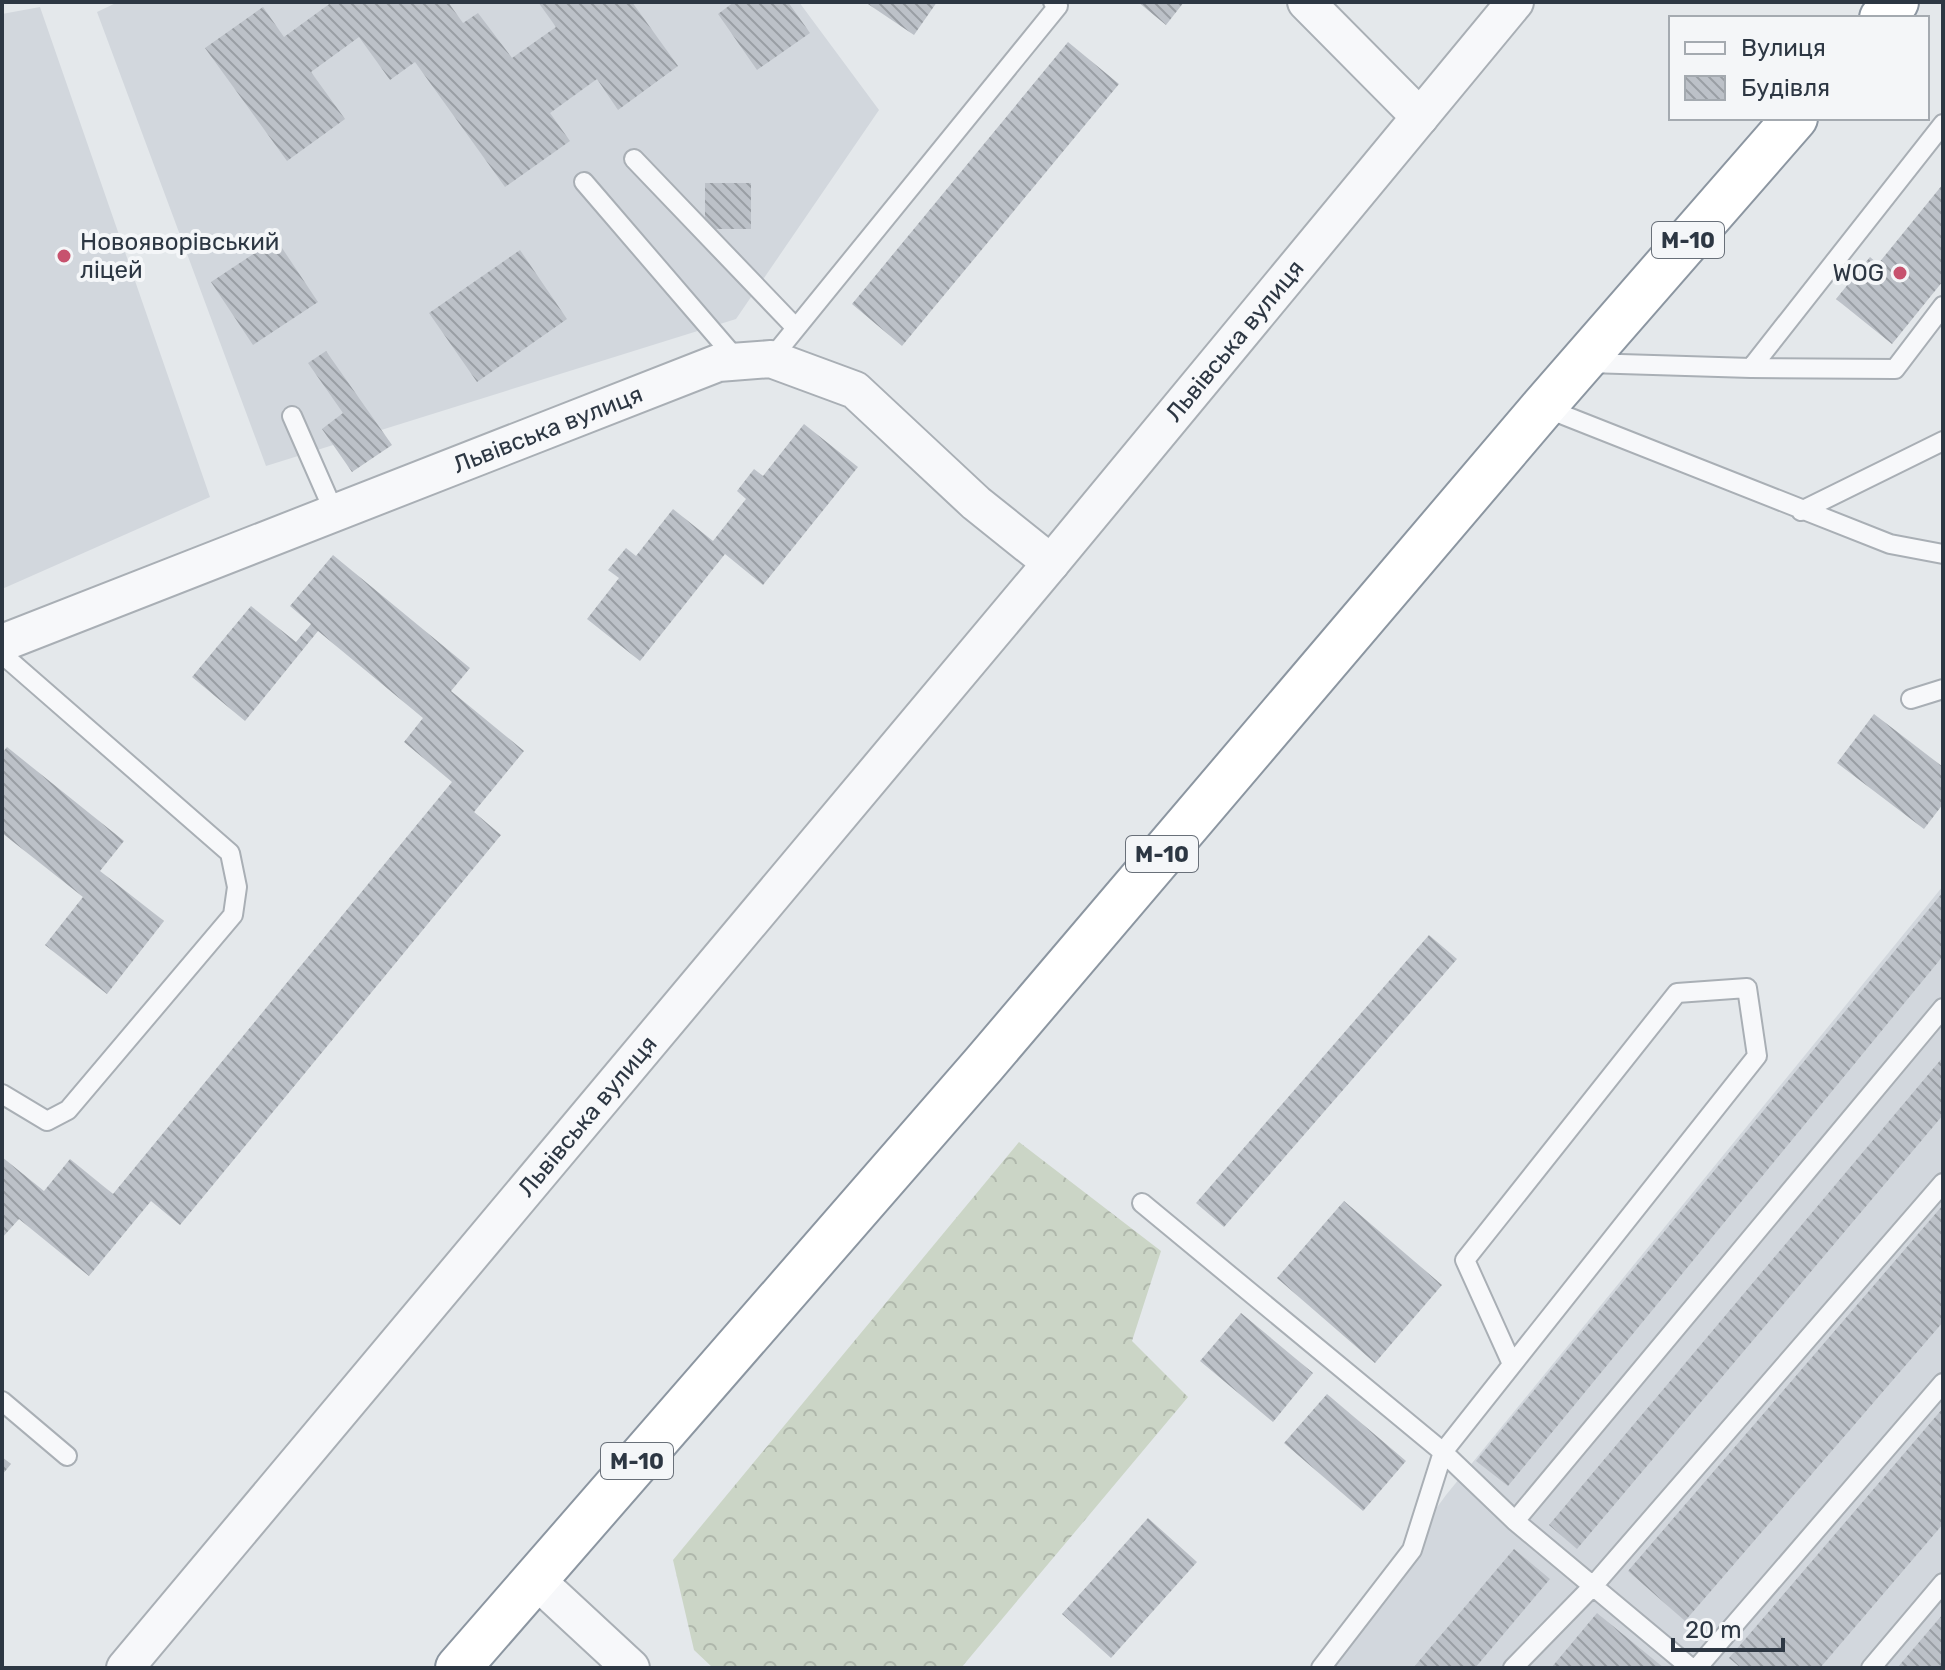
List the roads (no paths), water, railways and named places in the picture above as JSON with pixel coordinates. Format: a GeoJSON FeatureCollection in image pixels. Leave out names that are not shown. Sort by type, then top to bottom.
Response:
{"type":"FeatureCollection","features":[{"type":"Feature","properties":{"kind":"highway","name":"М-10"},"geometry":{"type":"LineString","coordinates":[[458,1668],[984,1064],[1543,407],[1793,120]]}},
{"type":"Feature","properties":{"kind":"street"},"geometry":{"type":"LineString","coordinates":[[1306,2],[1420,117]]}},
{"type":"Feature","properties":{"kind":"street","name":"Львівська вулиця"},"geometry":{"type":"LineString","coordinates":[[125,1668],[1051,563],[1515,2]]}},
{"type":"Feature","properties":{"kind":"street"},"geometry":{"type":"LineString","coordinates":[[755,360],[855,390],[976,503],[1051,563]]}},
{"type":"Feature","properties":{"kind":"street","name":"Львівська вулиця"},"geometry":{"type":"LineString","coordinates":[[2,643],[718,363],[755,360]]}},
{"type":"Feature","properties":{"kind":"street"},"geometry":{"type":"LineString","coordinates":[[535,1579],[631,1668]]}},
{"type":"Feature","properties":{"kind":"lane"},"geometry":{"type":"LineString","coordinates":[[584,182],[755,360],[796,328],[1058,6],[1053,2]]}},
{"type":"Feature","properties":{"kind":"lane"},"geometry":{"type":"LineString","coordinates":[[1751,368],[1943,124]]}},
{"type":"Feature","properties":{"kind":"lane"},"geometry":{"type":"LineString","coordinates":[[634,159],[796,328]]}},
{"type":"Feature","properties":{"kind":"lane"},"geometry":{"type":"LineString","coordinates":[[1581,363],[1895,369],[1943,306]]}},
{"type":"Feature","properties":{"kind":"lane"},"geometry":{"type":"LineString","coordinates":[[1543,407],[1890,544],[1943,554]]}},
{"type":"Feature","properties":{"kind":"lane"},"geometry":{"type":"LineString","coordinates":[[292,416],[335,514]]}},
{"type":"Feature","properties":{"kind":"lane"},"geometry":{"type":"LineString","coordinates":[[1801,511],[1943,441]]}},
{"type":"Feature","properties":{"kind":"lane"},"geometry":{"type":"LineString","coordinates":[[2,654],[230,853],[237,887],[233,915],[68,1110],[47,1121],[2,1094]]}},
{"type":"Feature","properties":{"kind":"lane"},"geometry":{"type":"LineString","coordinates":[[1911,699],[1943,689]]}},
{"type":"Feature","properties":{"kind":"lane"},"geometry":{"type":"LineString","coordinates":[[1321,1668],[1412,1550],[1443,1452],[1757,1056],[1747,988],[1677,993],[1465,1260],[1512,1364]]}},
{"type":"Feature","properties":{"kind":"lane"},"geometry":{"type":"LineString","coordinates":[[1515,1521],[1943,1008]]}},
{"type":"Feature","properties":{"kind":"lane"},"geometry":{"type":"LineString","coordinates":[[1513,1668],[1593,1586],[1943,1183]]}},
{"type":"Feature","properties":{"kind":"lane"},"geometry":{"type":"LineString","coordinates":[[1142,1203],[1443,1452],[1515,1521],[1694,1668],[1943,1383]]}},
{"type":"Feature","properties":{"kind":"lane"},"geometry":{"type":"LineString","coordinates":[[2,1401],[67,1456]]}},
{"type":"Feature","properties":{"kind":"lane"},"geometry":{"type":"LineString","coordinates":[[1871,1668],[1943,1583]]}},
{"type":"Feature","properties":{"kind":"place","name":"Новояворівський ліцей"},"geometry":{"type":"Point","coordinates":[64,256]}},
{"type":"Feature","properties":{"kind":"place","name":"WOG"},"geometry":{"type":"Point","coordinates":[1900,273]}}]}
